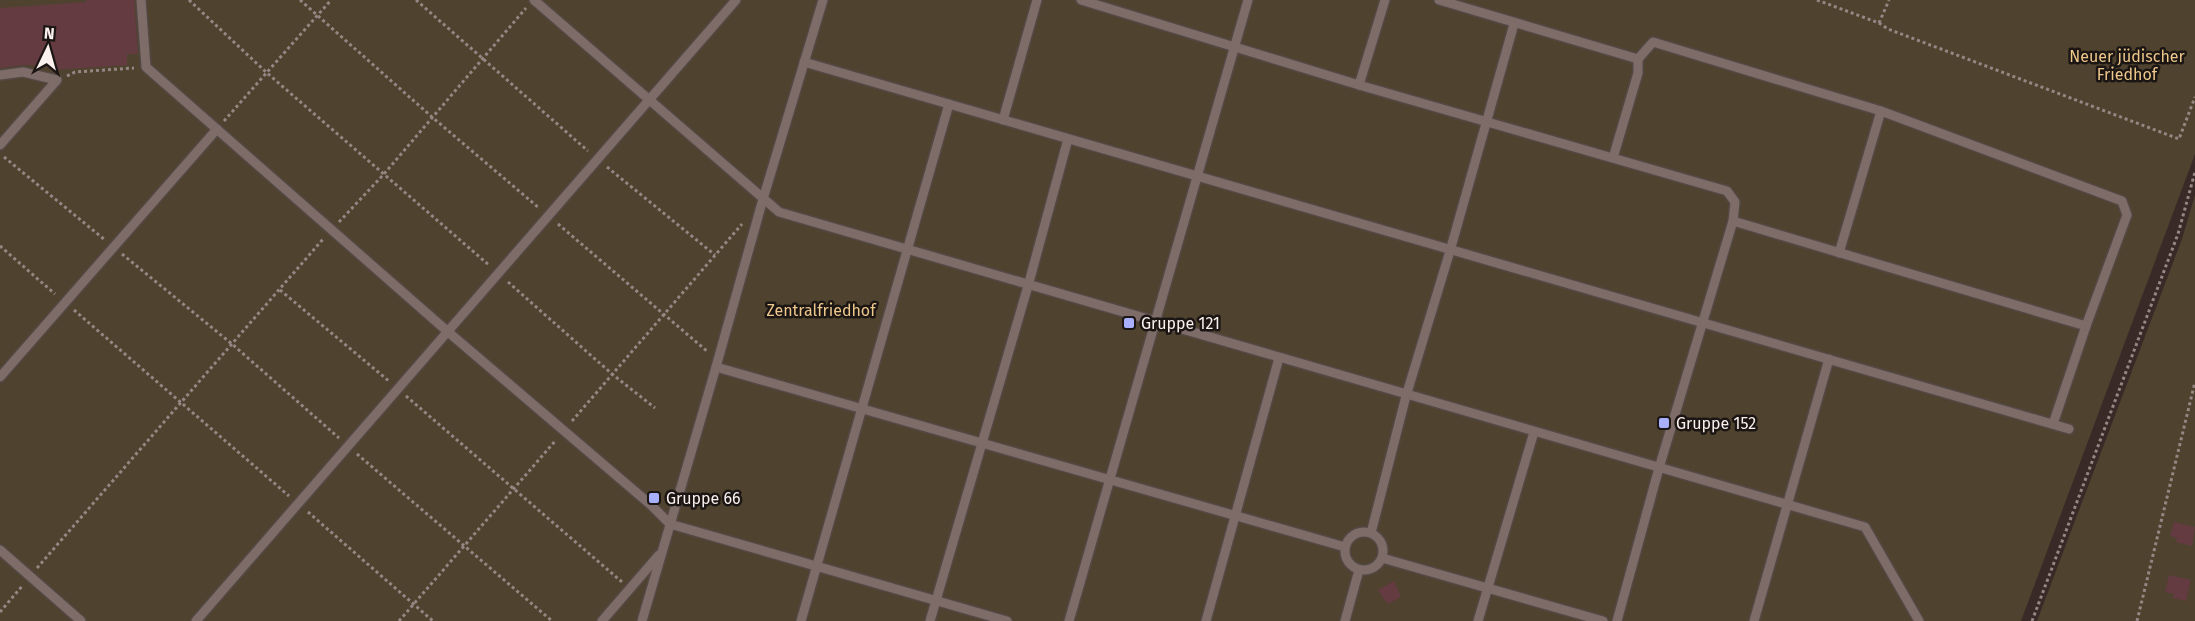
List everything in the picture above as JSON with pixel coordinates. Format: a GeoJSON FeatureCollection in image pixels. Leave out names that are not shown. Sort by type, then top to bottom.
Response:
{"type":"FeatureCollection","features":[{"type":"Feature","properties":{"kind":"lane"},"geometry":{"type":"LineString","coordinates":[[141,0],[146,67],[447,331],[651,505],[670,524],[1007,621]]}},
{"type":"Feature","properties":{"kind":"lane"},"geometry":{"type":"LineString","coordinates":[[533,0],[779,212],[1406,396],[1865,527],[1918,621]]}},
{"type":"Feature","properties":{"kind":"lane"},"geometry":{"type":"LineString","coordinates":[[195,621],[736,0]]}},
{"type":"Feature","properties":{"kind":"lane"},"geometry":{"type":"LineString","coordinates":[[642,621],[763,199],[823,0]]}},
{"type":"Feature","properties":{"kind":"lane"},"geometry":{"type":"LineString","coordinates":[[1003,120],[1037,0]]}},
{"type":"Feature","properties":{"kind":"lane"},"geometry":{"type":"LineString","coordinates":[[1081,0],[1359,85],[1727,191],[1735,202],[1733,221],[1659,468],[1617,621]]}},
{"type":"Feature","properties":{"kind":"lane"},"geometry":{"type":"LineString","coordinates":[[1069,621],[1248,0]]}},
{"type":"Feature","properties":{"kind":"lane"},"geometry":{"type":"LineString","coordinates":[[1359,85],[1384,0]]}},
{"type":"Feature","properties":{"kind":"lane"},"geometry":{"type":"LineString","coordinates":[[1439,0],[1638,59]]}},
{"type":"Feature","properties":{"kind":"lane"},"geometry":{"type":"LineString","coordinates":[[1371,533],[1406,396],[1450,251],[1514,24]]}},
{"type":"Feature","properties":{"kind":"lane"},"geometry":{"type":"LineString","coordinates":[[1613,158],[1638,73],[1638,59],[1653,42],[1881,111],[2122,201],[2127,215],[2086,326],[2054,424]]}},
{"type":"Feature","properties":{"kind":"lane"},"geometry":{"type":"LineString","coordinates":[[804,62],[2069,429]]}},
{"type":"Feature","properties":{"kind":"lane"},"geometry":{"type":"LineString","coordinates":[[0,75],[23,72],[57,80],[0,145]]}},
{"type":"Feature","properties":{"kind":"lane"},"geometry":{"type":"LineString","coordinates":[[801,621],[949,104]]}},
{"type":"Feature","properties":{"kind":"lane"},"geometry":{"type":"LineString","coordinates":[[1839,253],[1881,111]]}},
{"type":"Feature","properties":{"kind":"lane"},"geometry":{"type":"LineString","coordinates":[[0,377],[217,129]]}},
{"type":"Feature","properties":{"kind":"lane"},"geometry":{"type":"LineString","coordinates":[[930,621],[1028,286],[1068,139]]}},
{"type":"Feature","properties":{"kind":"lane"},"geometry":{"type":"LineString","coordinates":[[1733,221],[2086,326]]}},
{"type":"Feature","properties":{"kind":"lane"},"geometry":{"type":"LineString","coordinates":[[1206,621],[1280,358]]}},
{"type":"Feature","properties":{"kind":"lane"},"geometry":{"type":"LineString","coordinates":[[1754,621],[1829,359]]}},
{"type":"Feature","properties":{"kind":"lane"},"geometry":{"type":"LineString","coordinates":[[717,363],[862,408],[1345,547]]}},
{"type":"Feature","properties":{"kind":"lane"},"geometry":{"type":"LineString","coordinates":[[1478,621],[1534,432]]}},
{"type":"Feature","properties":{"kind":"lane"},"geometry":{"type":"LineString","coordinates":[[1358,533],[1371,533],[1380,540],[1382,558],[1375,567],[1359,570],[1349,564],[1345,547],[1347,541],[1358,533]]}},
{"type":"Feature","properties":{"kind":"lane"},"geometry":{"type":"LineString","coordinates":[[0,550],[81,621]]}},
{"type":"Feature","properties":{"kind":"lane"},"geometry":{"type":"LineString","coordinates":[[602,621],[661,554]]}},
{"type":"Feature","properties":{"kind":"lane"},"geometry":{"type":"LineString","coordinates":[[1382,558],[1603,621]]}},
{"type":"Feature","properties":{"kind":"lane"},"geometry":{"type":"LineString","coordinates":[[1345,621],[1359,570]]}},
{"type":"Feature","properties":{"kind":"path"},"geometry":{"type":"LineString","coordinates":[[189,0],[267,73],[612,374],[655,408]]}},
{"type":"Feature","properties":{"kind":"path"},"geometry":{"type":"LineString","coordinates":[[300,0],[717,363]]}},
{"type":"Feature","properties":{"kind":"path"},"geometry":{"type":"LineString","coordinates":[[217,129],[331,0]]}},
{"type":"Feature","properties":{"kind":"path"},"geometry":{"type":"LineString","coordinates":[[416,0],[597,159],[715,255]]}},
{"type":"Feature","properties":{"kind":"path"},"geometry":{"type":"LineString","coordinates":[[0,612],[332,229],[384,174],[533,0]]}},
{"type":"Feature","properties":{"kind":"path"},"geometry":{"type":"LineString","coordinates":[[1817,0],[2179,139],[2195,97]]}},
{"type":"Feature","properties":{"kind":"path"},"geometry":{"type":"LineString","coordinates":[[1879,23],[1889,0]]}},
{"type":"Feature","properties":{"kind":"path"},"geometry":{"type":"LineString","coordinates":[[57,80],[75,72],[146,67]]}},
{"type":"Feature","properties":{"kind":"path"},"geometry":{"type":"LineString","coordinates":[[0,154],[232,345],[552,621]]}},
{"type":"Feature","properties":{"kind":"path"},"geometry":{"type":"LineString","coordinates":[[2032,621],[2178,234],[2193,188],[2195,172]]}},
{"type":"Feature","properties":{"kind":"path"},"geometry":{"type":"LineString","coordinates":[[399,621],[746,220]]}},
{"type":"Feature","properties":{"kind":"path"},"geometry":{"type":"LineString","coordinates":[[0,246],[433,621]]}},
{"type":"Feature","properties":{"kind":"path"},"geometry":{"type":"LineString","coordinates":[[280,289],[630,589]]}},
{"type":"Feature","properties":{"kind":"path"},"geometry":{"type":"LineString","coordinates":[[2137,621],[2195,382]]}},
{"type":"Feature","properties":{"kind":"green space","name":"Zentralfriedhof"},"geometry":{"type":"Polygon","coordinates":[[[0,0],[2195,0],[2195,154],[2021,621],[0,621],[0,0]]]}},
{"type":"Feature","properties":{"kind":"green space"},"geometry":{"type":"Polygon","coordinates":[[[2195,195],[2195,621],[2037,621],[2182,239],[2195,195]]]}},
{"type":"Feature","properties":{"kind":"building"},"geometry":{"type":"Polygon","coordinates":[[[86,0],[134,0],[138,54],[127,54],[127,65],[51,70],[51,65],[0,68],[0,8],[86,2],[86,0]]]}},
{"type":"Feature","properties":{"kind":"building"},"geometry":{"type":"Polygon","coordinates":[[[2174,522],[2195,527],[2192,546],[2176,542],[2177,538],[2170,536],[2174,522]]]}},
{"type":"Feature","properties":{"kind":"building"},"geometry":{"type":"Polygon","coordinates":[[[2169,575],[2191,580],[2186,601],[2173,598],[2174,594],[2165,592],[2169,575]]]}},
{"type":"Feature","properties":{"kind":"building"},"geometry":{"type":"Polygon","coordinates":[[[1394,581],[1401,597],[1388,604],[1378,590],[1394,581]]]}},
{"type":"Feature","properties":{"kind":"place","name":"Gruppe 121"},"geometry":{"type":"Point","coordinates":[1129,323]}},
{"type":"Feature","properties":{"kind":"place","name":"Gruppe 152"},"geometry":{"type":"Point","coordinates":[1664,423]}},
{"type":"Feature","properties":{"kind":"place","name":"Gruppe 66"},"geometry":{"type":"Point","coordinates":[654,498]}},
{"type":"Feature","properties":{"kind":"park label","name":"Neuer jüdischer Friedhof"},"geometry":{"type":"Point","coordinates":[2127,65]}}]}
